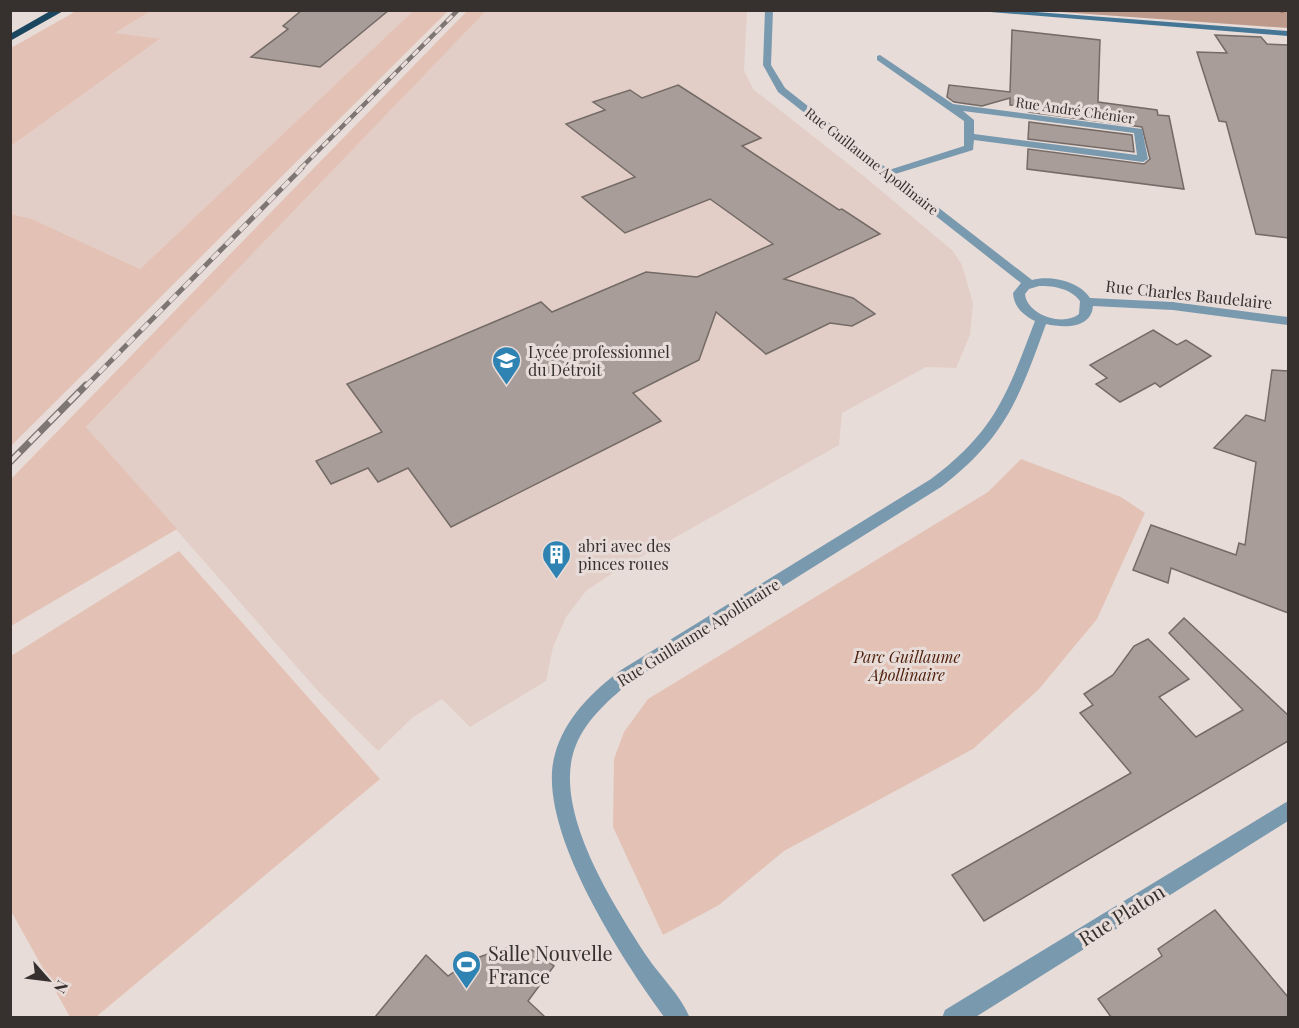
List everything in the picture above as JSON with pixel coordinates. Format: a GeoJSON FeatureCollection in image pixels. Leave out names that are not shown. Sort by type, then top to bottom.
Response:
{"type":"FeatureCollection","features":[{"type":"Feature","properties":{"kind":"highway"},"geometry":{"type":"LineString","coordinates":[[20,19],[38,10]]}},
{"type":"Feature","properties":{"kind":"highway"},"geometry":{"type":"LineString","coordinates":[[10,38],[60,10]]}},
{"type":"Feature","properties":{"kind":"street","name":"Rue Guillaume Apollinaire"},"geometry":{"type":"LineString","coordinates":[[769,10],[766,59],[770,73],[781,90],[1029,284]]}},
{"type":"Feature","properties":{"kind":"street"},"geometry":{"type":"LineString","coordinates":[[970,10],[1288,34]]}},
{"type":"Feature","properties":{"kind":"street"},"geometry":{"type":"LineString","coordinates":[[1008,10],[1092,20]]}},
{"type":"Feature","properties":{"kind":"street","name":"Rue André Chénier"},"geometry":{"type":"LineString","coordinates":[[880,58],[969,120],[969,136],[1143,159],[1139,130],[951,107]]}},
{"type":"Feature","properties":{"kind":"street"},"geometry":{"type":"LineString","coordinates":[[889,173],[969,148],[969,136]]}},
{"type":"Feature","properties":{"kind":"street"},"geometry":{"type":"LineString","coordinates":[[1048,282],[1064,285],[1078,293],[1085,302],[1087,309],[1084,315],[1074,321],[1059,322],[1042,319],[1028,312],[1020,303],[1018,296],[1021,290],[1029,284],[1048,282]]}},
{"type":"Feature","properties":{"kind":"street","name":"Rue Charles Baudelaire"},"geometry":{"type":"LineString","coordinates":[[1085,302],[1150,304],[1288,321]]}},
{"type":"Feature","properties":{"kind":"street","name":"Rue Guillaume Apollinaire"},"geometry":{"type":"LineString","coordinates":[[680,1017],[627,941],[578,850],[561,785],[561,768],[572,735],[594,703],[627,675],[936,483],[970,457],[994,429],[1006,410],[1042,319]]}},
{"type":"Feature","properties":{"kind":"street","name":"Rue Platon"},"geometry":{"type":"LineString","coordinates":[[953,1017],[1288,810]]}},
{"type":"Feature","properties":{"kind":"shaded area"},"geometry":{"type":"Polygon","coordinates":[[[151,11],[413,11],[140,269],[32,219],[11,214],[11,146],[159,40],[114,34],[151,11]]]}},
{"type":"Feature","properties":{"kind":"shaded area","name":"Lycée professionnel du Détroit"},"geometry":{"type":"Polygon","coordinates":[[[486,11],[747,11],[744,70],[753,89],[865,177],[953,251],[962,265],[973,303],[970,335],[956,368],[926,367],[842,413],[839,445],[614,572],[586,591],[566,617],[553,647],[546,681],[470,727],[442,699],[412,718],[378,751],[318,691],[86,427],[486,11]]]}},
{"type":"Feature","properties":{"kind":"shaded area"},"geometry":{"type":"Polygon","coordinates":[[[1046,11],[1288,11],[1288,28],[1046,11]]]}},
{"type":"Feature","properties":{"kind":"green space"},"geometry":{"type":"Polygon","coordinates":[[[78,10],[151,11],[115,33],[160,39],[11,146],[11,48],[78,10]]]}},
{"type":"Feature","properties":{"kind":"green space"},"geometry":{"type":"Polygon","coordinates":[[[413,11],[448,11],[11,446],[11,214],[32,219],[140,269],[413,11]]]}},
{"type":"Feature","properties":{"kind":"green space"},"geometry":{"type":"Polygon","coordinates":[[[467,11],[486,11],[86,427],[177,529],[11,626],[11,479],[467,11]]]}},
{"type":"Feature","properties":{"kind":"green space","name":"Parc Guillaume Apollinaire"},"geometry":{"type":"Polygon","coordinates":[[[1021,459],[1121,497],[1145,513],[1097,619],[1039,689],[973,749],[784,851],[719,905],[663,935],[613,827],[614,759],[624,732],[648,699],[988,492],[1021,459]]]}},
{"type":"Feature","properties":{"kind":"green space"},"geometry":{"type":"Polygon","coordinates":[[[179,551],[380,779],[96,1017],[70,1017],[11,911],[11,656],[179,551]]]}},
{"type":"Feature","properties":{"kind":"building"},"geometry":{"type":"Polygon","coordinates":[[[302,10],[389,10],[320,67],[251,57],[288,29],[283,26],[302,10]]]}},
{"type":"Feature","properties":{"kind":"building"},"geometry":{"type":"Polygon","coordinates":[[[1012,30],[1100,40],[1098,102],[1157,110],[1158,115],[1169,116],[1184,189],[1027,169],[1028,149],[1144,164],[1150,159],[1142,127],[1029,112],[1030,107],[1010,105],[1010,98],[982,106],[954,102],[947,97],[949,85],[1010,92],[1012,30]]]}},
{"type":"Feature","properties":{"kind":"building"},"geometry":{"type":"Polygon","coordinates":[[[1215,35],[1261,37],[1267,44],[1288,45],[1288,238],[1256,234],[1226,122],[1219,121],[1197,52],[1227,53],[1215,35]]]}},
{"type":"Feature","properties":{"kind":"building"},"geometry":{"type":"Polygon","coordinates":[[[678,85],[761,138],[742,146],[839,210],[842,209],[880,234],[784,279],[853,298],[875,314],[852,326],[830,323],[766,354],[716,312],[699,360],[633,393],[661,421],[451,527],[408,468],[378,482],[368,468],[331,484],[316,461],[382,432],[347,384],[541,302],[552,312],[646,272],[697,277],[773,244],[710,199],[625,233],[582,197],[635,177],[566,124],[605,110],[593,102],[630,90],[642,98],[678,85]]]}},
{"type":"Feature","properties":{"kind":"building"},"geometry":{"type":"Polygon","coordinates":[[[1029,122],[1132,135],[1134,152],[1028,139],[1029,122]]]}},
{"type":"Feature","properties":{"kind":"building"},"geometry":{"type":"Polygon","coordinates":[[[1153,330],[1177,345],[1186,340],[1211,356],[1160,387],[1155,383],[1120,402],[1096,384],[1107,378],[1090,365],[1153,330]]]}},
{"type":"Feature","properties":{"kind":"building"},"geometry":{"type":"Polygon","coordinates":[[[1272,370],[1288,371],[1288,613],[1171,568],[1168,583],[1133,570],[1151,525],[1236,555],[1239,543],[1245,545],[1256,462],[1214,448],[1246,415],[1265,421],[1272,370]]]}},
{"type":"Feature","properties":{"kind":"building"},"geometry":{"type":"Polygon","coordinates":[[[1184,618],[1288,715],[1288,741],[984,921],[952,875],[1131,773],[1080,713],[1093,705],[1084,694],[1113,675],[1134,646],[1148,639],[1189,679],[1159,697],[1196,737],[1243,710],[1169,633],[1184,618]]]}},
{"type":"Feature","properties":{"kind":"building"},"geometry":{"type":"Polygon","coordinates":[[[1215,910],[1288,997],[1288,1017],[1111,1017],[1098,999],[1162,956],[1158,949],[1215,910]]]}},
{"type":"Feature","properties":{"kind":"building","name":"Salle Nouvelle France"},"geometry":{"type":"Polygon","coordinates":[[[505,948],[532,950],[554,966],[528,1001],[545,1017],[375,1017],[426,955],[448,976],[471,960],[505,948]]]}},
{"type":"Feature","properties":{"kind":"ferry route"},"geometry":{"type":"LineString","coordinates":[[1262,10],[1288,12]]}},
{"type":"Feature","properties":{"kind":"railway"},"geometry":{"type":"LineString","coordinates":[[300,169],[458,10]]}},
{"type":"Feature","properties":{"kind":"railway"},"geometry":{"type":"LineString","coordinates":[[85,387],[302,168]]}},
{"type":"Feature","properties":{"kind":"railway"},"geometry":{"type":"LineString","coordinates":[[10,462],[86,385]]}},
{"type":"Feature","properties":{"kind":"place","name":"Lycée professionnel du Détroit"},"geometry":{"type":"Point","coordinates":[507,386]}},
{"type":"Feature","properties":{"kind":"place","name":"abri avec des pinces roues"},"geometry":{"type":"Point","coordinates":[557,580]}},
{"type":"Feature","properties":{"kind":"place","name":"Salle Nouvelle France"},"geometry":{"type":"Point","coordinates":[467,990]}}]}
